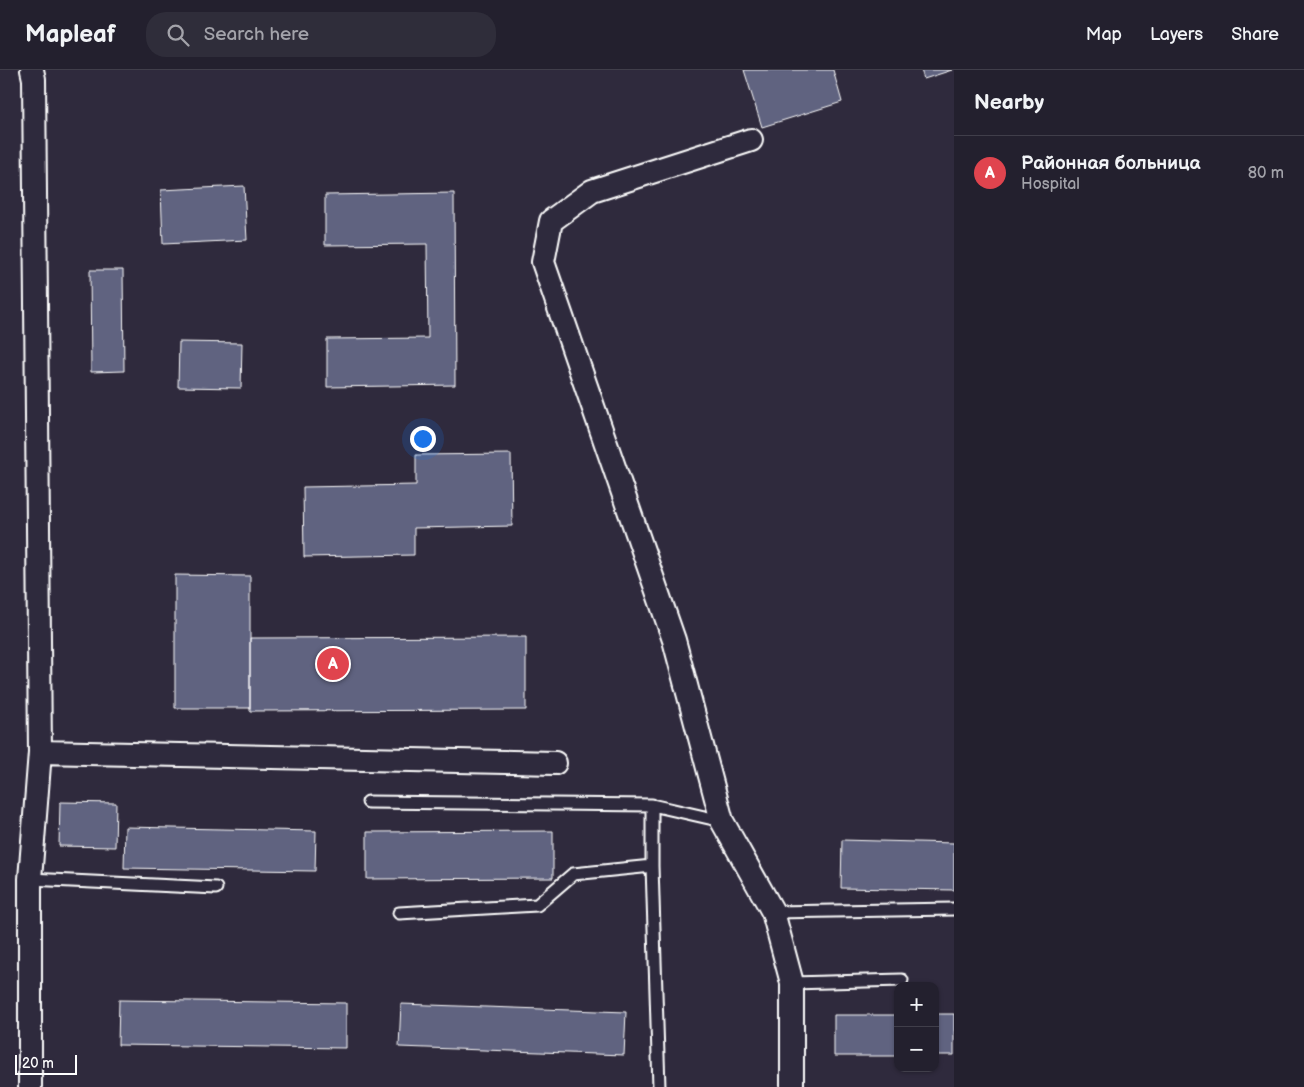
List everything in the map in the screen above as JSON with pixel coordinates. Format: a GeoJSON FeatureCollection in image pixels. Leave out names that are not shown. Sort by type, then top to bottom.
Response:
{"type":"FeatureCollection","features":[{"type":"Feature","properties":{"kind":"street"},"geometry":{"type":"LineString","coordinates":[[30,1087],[30,879],[40,752],[34,89],[32,70]]}},
{"type":"Feature","properties":{"kind":"street"},"geometry":{"type":"LineString","coordinates":[[751,140],[592,191],[551,221],[543,262],[674,640],[722,821],[773,912],[792,984],[792,1087]]}},
{"type":"Feature","properties":{"kind":"street"},"geometry":{"type":"LineString","coordinates":[[40,752],[555,763]]}},
{"type":"Feature","properties":{"kind":"lane"},"geometry":{"type":"LineString","coordinates":[[368,802],[652,805],[722,821]]}},
{"type":"Feature","properties":{"kind":"lane"},"geometry":{"type":"LineString","coordinates":[[652,805],[652,866],[659,1087]]}},
{"type":"Feature","properties":{"kind":"lane"},"geometry":{"type":"LineString","coordinates":[[399,913],[537,906],[573,874],[652,866]]}},
{"type":"Feature","properties":{"kind":"lane"},"geometry":{"type":"LineString","coordinates":[[30,879],[216,888]]}},
{"type":"Feature","properties":{"kind":"lane"},"geometry":{"type":"LineString","coordinates":[[773,912],[954,909]]}},
{"type":"Feature","properties":{"kind":"lane"},"geometry":{"type":"LineString","coordinates":[[792,984],[902,980]]}},
{"type":"Feature","properties":{"kind":"building"},"geometry":{"type":"Polygon","coordinates":[[[744,70],[833,70],[842,102],[762,127],[744,70]]]}},
{"type":"Feature","properties":{"kind":"building"},"geometry":{"type":"Polygon","coordinates":[[[921,70],[952,70],[924,79],[921,70]]]}},
{"type":"Feature","properties":{"kind":"building"},"geometry":{"type":"Polygon","coordinates":[[[244,186],[247,240],[163,244],[161,190],[244,186]]]}},
{"type":"Feature","properties":{"kind":"building"},"geometry":{"type":"Polygon","coordinates":[[[454,193],[455,385],[327,387],[327,339],[428,338],[427,244],[325,245],[325,195],[454,193]]]}},
{"type":"Feature","properties":{"kind":"building"},"geometry":{"type":"Polygon","coordinates":[[[90,270],[123,270],[124,371],[91,372],[90,270]]]}},
{"type":"Feature","properties":{"kind":"building"},"geometry":{"type":"Polygon","coordinates":[[[179,342],[242,343],[241,388],[178,387],[179,342]]]}},
{"type":"Feature","properties":{"kind":"building"},"geometry":{"type":"Polygon","coordinates":[[[511,454],[512,526],[414,528],[414,555],[304,557],[303,487],[416,485],[416,455],[511,454]]]}},
{"type":"Feature","properties":{"kind":"building"},"geometry":{"type":"Polygon","coordinates":[[[175,575],[250,576],[250,708],[175,708],[175,575]]]}},
{"type":"Feature","properties":{"kind":"building"},"geometry":{"type":"Polygon","coordinates":[[[526,637],[526,710],[250,711],[250,638],[526,637]]]}},
{"type":"Feature","properties":{"kind":"building"},"geometry":{"type":"Polygon","coordinates":[[[60,802],[116,803],[115,847],[59,846],[60,802]]]}},
{"type":"Feature","properties":{"kind":"building"},"geometry":{"type":"Polygon","coordinates":[[[125,827],[316,831],[315,871],[124,868],[125,827]]]}},
{"type":"Feature","properties":{"kind":"building"},"geometry":{"type":"Polygon","coordinates":[[[553,831],[553,878],[367,879],[367,832],[553,831]]]}},
{"type":"Feature","properties":{"kind":"building"},"geometry":{"type":"Polygon","coordinates":[[[842,840],[954,843],[954,890],[841,888],[842,840]]]}},
{"type":"Feature","properties":{"kind":"building"},"geometry":{"type":"Polygon","coordinates":[[[119,1000],[346,1003],[346,1048],[118,1045],[119,1000]]]}},
{"type":"Feature","properties":{"kind":"building"},"geometry":{"type":"Polygon","coordinates":[[[401,1004],[626,1012],[624,1055],[399,1047],[401,1004]]]}},
{"type":"Feature","properties":{"kind":"building"},"geometry":{"type":"Polygon","coordinates":[[[939,1014],[954,1014],[954,1055],[939,1055],[939,1014]]]}},
{"type":"Feature","properties":{"kind":"building"},"geometry":{"type":"Polygon","coordinates":[[[834,1015],[894,1015],[894,1056],[834,1056],[834,1015]]]}},
{"type":"Feature","properties":{"kind":"place","name":"Районная больница"},"geometry":{"type":"Point","coordinates":[333,664]}}]}
